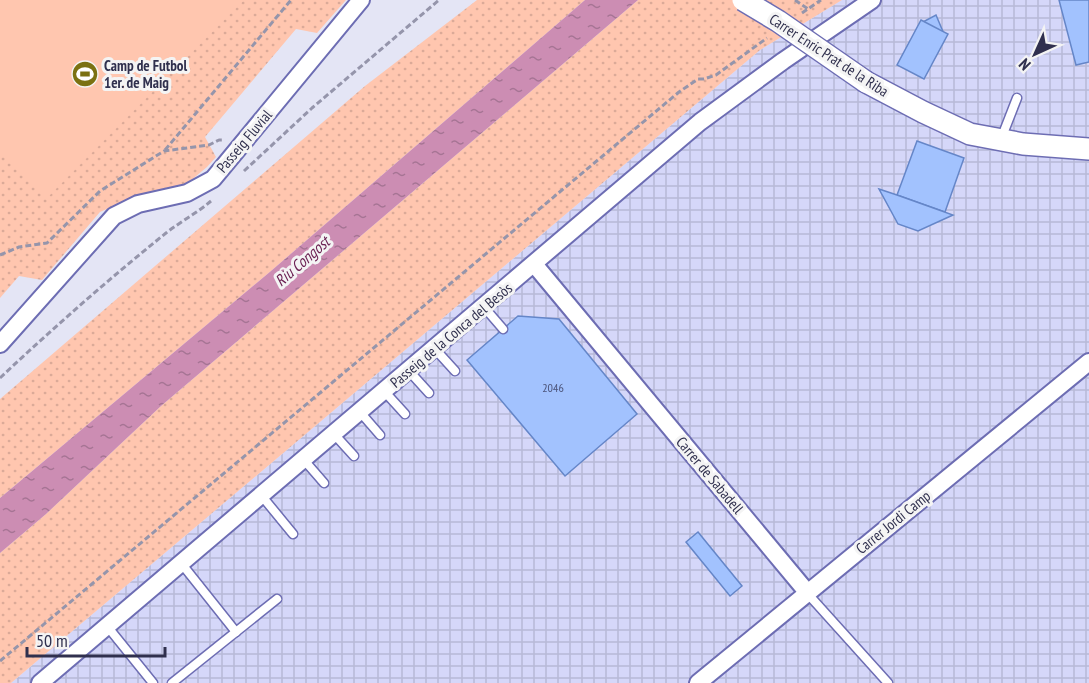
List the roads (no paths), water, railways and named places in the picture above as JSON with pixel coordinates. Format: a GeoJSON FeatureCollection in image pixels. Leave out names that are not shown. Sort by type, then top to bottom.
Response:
{"type":"FeatureCollection","features":[{"type":"Feature","properties":{"kind":"street","name":"Passeig Fluvial"},"geometry":{"type":"LineString","coordinates":[[0,344],[114,216],[138,204],[187,193],[213,179],[361,0]]}},
{"type":"Feature","properties":{"kind":"street","name":"Carrer Enric Prat de la Riba"},"geometry":{"type":"LineString","coordinates":[[743,0],[778,21],[866,82],[970,134],[1001,140],[1089,149]]}},
{"type":"Feature","properties":{"kind":"street","name":"Passeig de la Conca del Besòs"},"geometry":{"type":"LineString","coordinates":[[40,683],[700,122],[872,0]]}},
{"type":"Feature","properties":{"kind":"street","name":"Carrer de Sabadell"},"geometry":{"type":"LineString","coordinates":[[534,264],[807,592]]}},
{"type":"Feature","properties":{"kind":"street","name":"Carrer Jordi Camp"},"geometry":{"type":"LineString","coordinates":[[698,683],[1089,362]]}},
{"type":"Feature","properties":{"kind":"lane"},"geometry":{"type":"LineString","coordinates":[[1001,140],[1017,98]]}},
{"type":"Feature","properties":{"kind":"lane"},"geometry":{"type":"LineString","coordinates":[[483,307],[503,329]]}},
{"type":"Feature","properties":{"kind":"lane"},"geometry":{"type":"LineString","coordinates":[[435,349],[455,371]]}},
{"type":"Feature","properties":{"kind":"lane"},"geometry":{"type":"LineString","coordinates":[[409,371],[429,393]]}},
{"type":"Feature","properties":{"kind":"lane"},"geometry":{"type":"LineString","coordinates":[[384,391],[405,414]]}},
{"type":"Feature","properties":{"kind":"lane"},"geometry":{"type":"LineString","coordinates":[[360,412],[380,435]]}},
{"type":"Feature","properties":{"kind":"lane"},"geometry":{"type":"LineString","coordinates":[[334,434],[354,456]]}},
{"type":"Feature","properties":{"kind":"lane"},"geometry":{"type":"LineString","coordinates":[[304,460],[324,483]]}},
{"type":"Feature","properties":{"kind":"lane"},"geometry":{"type":"LineString","coordinates":[[261,495],[293,534]]}},
{"type":"Feature","properties":{"kind":"lane"},"geometry":{"type":"LineString","coordinates":[[181,563],[236,632]]}},
{"type":"Feature","properties":{"kind":"lane","name":"Carrer de Sabadell"},"geometry":{"type":"LineString","coordinates":[[807,592],[888,683]]}},
{"type":"Feature","properties":{"kind":"lane"},"geometry":{"type":"LineString","coordinates":[[172,683],[277,599]]}},
{"type":"Feature","properties":{"kind":"lane"},"geometry":{"type":"LineString","coordinates":[[107,626],[153,683]]}},
{"type":"Feature","properties":{"kind":"water","name":"Riu Congost"},"geometry":{"type":"Polygon","coordinates":[[[585,0],[638,0],[161,406],[46,514],[0,553],[0,498],[271,271],[585,0]]]}},
{"type":"Feature","properties":{"kind":"place","name":"Camp de Futbol 1er. de Maig"},"geometry":{"type":"Point","coordinates":[85,74]}}]}
